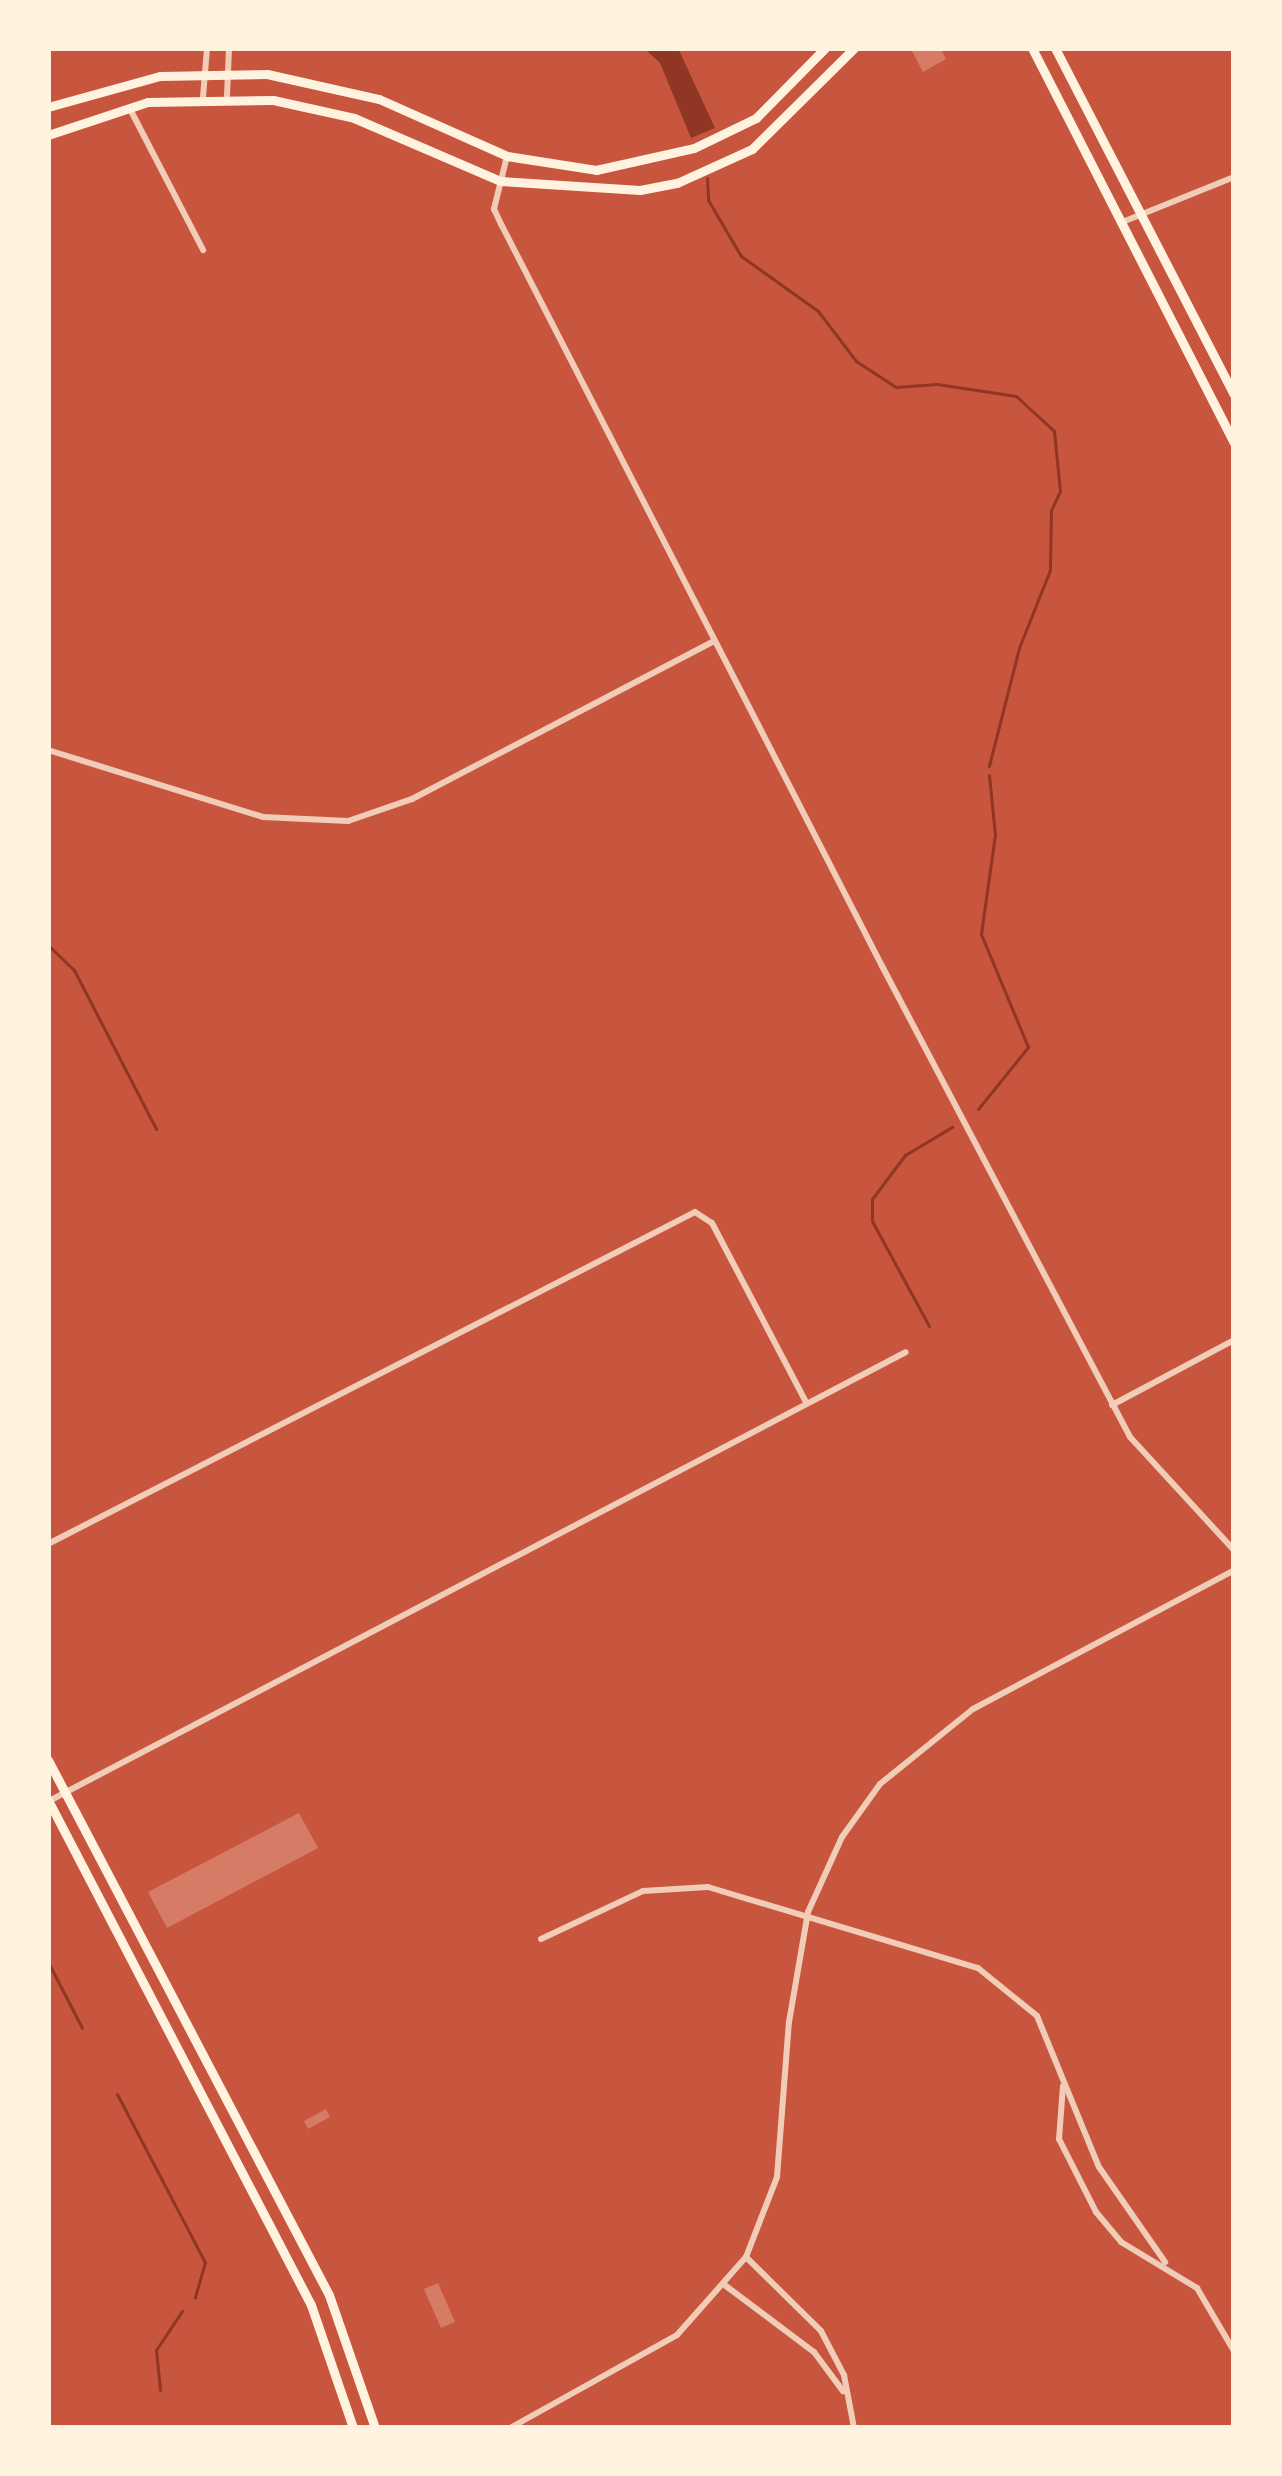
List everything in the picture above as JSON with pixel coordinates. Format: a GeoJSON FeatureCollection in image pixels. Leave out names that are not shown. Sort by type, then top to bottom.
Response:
{"type":"FeatureCollection","features":[{"type":"Feature","properties":{"kind":"main road"},"geometry":{"type":"LineString","coordinates":[[48,107],[130,82],[227,72],[361,93],[507,156],[567,168],[636,166],[756,118],[826,48]]}},
{"type":"Feature","properties":{"kind":"main road"},"geometry":{"type":"LineString","coordinates":[[48,134],[129,106],[227,96],[354,118],[500,181],[640,190],[708,171],[770,137],[854,48]]}},
{"type":"Feature","properties":{"kind":"main road"},"geometry":{"type":"LineString","coordinates":[[1032,48],[1232,436]]}},
{"type":"Feature","properties":{"kind":"main road"},"geometry":{"type":"LineString","coordinates":[[1055,48],[1234,395]]}},
{"type":"Feature","properties":{"kind":"main road"},"geometry":{"type":"LineString","coordinates":[[756,118],[770,137]]}},
{"type":"Feature","properties":{"kind":"main road"},"geometry":{"type":"LineString","coordinates":[[48,1760],[338,2314],[375,2428]]}},
{"type":"Feature","properties":{"kind":"main road"},"geometry":{"type":"LineString","coordinates":[[48,1801],[319,2322],[353,2428]]}},
{"type":"Feature","properties":{"kind":"main road"},"geometry":{"type":"LineString","coordinates":[[142,1980],[159,1970]]}},
{"type":"Feature","properties":{"kind":"main road"},"geometry":{"type":"LineString","coordinates":[[206,2103],[224,2093]]}},
{"type":"Feature","properties":{"kind":"main road"},"geometry":{"type":"LineString","coordinates":[[250,2188],[268,2178]]}},
{"type":"Feature","properties":{"kind":"main road"},"geometry":{"type":"LineString","coordinates":[[319,2322],[338,2314]]}},
{"type":"Feature","properties":{"kind":"street"},"geometry":{"type":"LineString","coordinates":[[203,97],[207,48]]}},
{"type":"Feature","properties":{"kind":"street"},"geometry":{"type":"LineString","coordinates":[[227,96],[229,48]]}},
{"type":"Feature","properties":{"kind":"street"},"geometry":{"type":"LineString","coordinates":[[129,106],[203,250]]}},
{"type":"Feature","properties":{"kind":"street"},"geometry":{"type":"LineString","coordinates":[[507,156],[494,208],[501,224],[1112,1405],[1150,1463],[1234,1550]]}},
{"type":"Feature","properties":{"kind":"street"},"geometry":{"type":"LineString","coordinates":[[1120,223],[1234,177]]}},
{"type":"Feature","properties":{"kind":"street"},"geometry":{"type":"LineString","coordinates":[[48,749],[263,818],[348,821],[412,799],[714,641]]}},
{"type":"Feature","properties":{"kind":"street"},"geometry":{"type":"LineString","coordinates":[[48,1544],[695,1212],[712,1223],[806,1404]]}},
{"type":"Feature","properties":{"kind":"street"},"geometry":{"type":"LineString","coordinates":[[1112,1405],[1234,1340]]}},
{"type":"Feature","properties":{"kind":"street"},"geometry":{"type":"LineString","coordinates":[[48,1801],[905,1352]]}},
{"type":"Feature","properties":{"kind":"street"},"geometry":{"type":"LineString","coordinates":[[510,2428],[656,2350],[726,2286],[746,2257],[777,2177],[789,2022],[808,1912],[850,1825],[918,1747],[973,1709],[1234,1570]]}},
{"type":"Feature","properties":{"kind":"street"},"geometry":{"type":"LineString","coordinates":[[541,1939],[620,1899],[670,1887],[708,1886],[808,1912],[995,1977],[1046,2031],[1063,2086],[1099,2167],[1165,2262],[1206,2297],[1234,2351]]}},
{"type":"Feature","properties":{"kind":"street"},"geometry":{"type":"LineString","coordinates":[[1063,2086],[1059,2139],[1075,2179],[1121,2242],[1165,2262]]}},
{"type":"Feature","properties":{"kind":"street"},"geometry":{"type":"LineString","coordinates":[[746,2257],[821,2331],[854,2428]]}},
{"type":"Feature","properties":{"kind":"street"},"geometry":{"type":"LineString","coordinates":[[726,2286],[814,2352],[845,2393]]}},
{"type":"Feature","properties":{"kind":"shaded area"},"geometry":{"type":"Polygon","coordinates":[[[644,48],[678,48],[715,128],[691,138],[660,63],[644,48]]]}},
{"type":"Feature","properties":{"kind":"building"},"geometry":{"type":"Polygon","coordinates":[[[940,48],[946,59],[923,72],[912,51],[940,48]]]}},
{"type":"Feature","properties":{"kind":"building"},"geometry":{"type":"Polygon","coordinates":[[[299,1813],[318,1848],[167,1928],[148,1892],[299,1813]]]}},
{"type":"Feature","properties":{"kind":"building"},"geometry":{"type":"Polygon","coordinates":[[[326,2109],[330,2117],[308,2129],[304,2121],[326,2109]]]}},
{"type":"Feature","properties":{"kind":"building"},"geometry":{"type":"Polygon","coordinates":[[[438,2283],[455,2322],[441,2328],[424,2289],[438,2283]]]}},
{"type":"Feature","properties":{"kind":"waterway"},"geometry":{"type":"LineString","coordinates":[[707,178],[708,200],[741,256],[818,311],[856,361],[896,387],[937,384],[1016,396],[1054,431],[1060,491],[1051,510],[1050,570],[1019,648],[989,766]]}},
{"type":"Feature","properties":{"kind":"waterway"},"geometry":{"type":"LineString","coordinates":[[978,1109],[1028,1047],[981,934],[995,835],[989,775]]}},
{"type":"Feature","properties":{"kind":"waterway"},"geometry":{"type":"LineString","coordinates":[[48,945],[74,970],[156,1129]]}},
{"type":"Feature","properties":{"kind":"waterway"},"geometry":{"type":"LineString","coordinates":[[929,1326],[872,1221],[872,1199],[905,1155],[952,1127]]}},
{"type":"Feature","properties":{"kind":"waterway"},"geometry":{"type":"LineString","coordinates":[[48,1962],[82,2028]]}},
{"type":"Feature","properties":{"kind":"waterway"},"geometry":{"type":"LineString","coordinates":[[117,2094],[205,2262],[195,2298]]}},
{"type":"Feature","properties":{"kind":"waterway"},"geometry":{"type":"LineString","coordinates":[[160,2390],[156,2350],[182,2311]]}}]}
